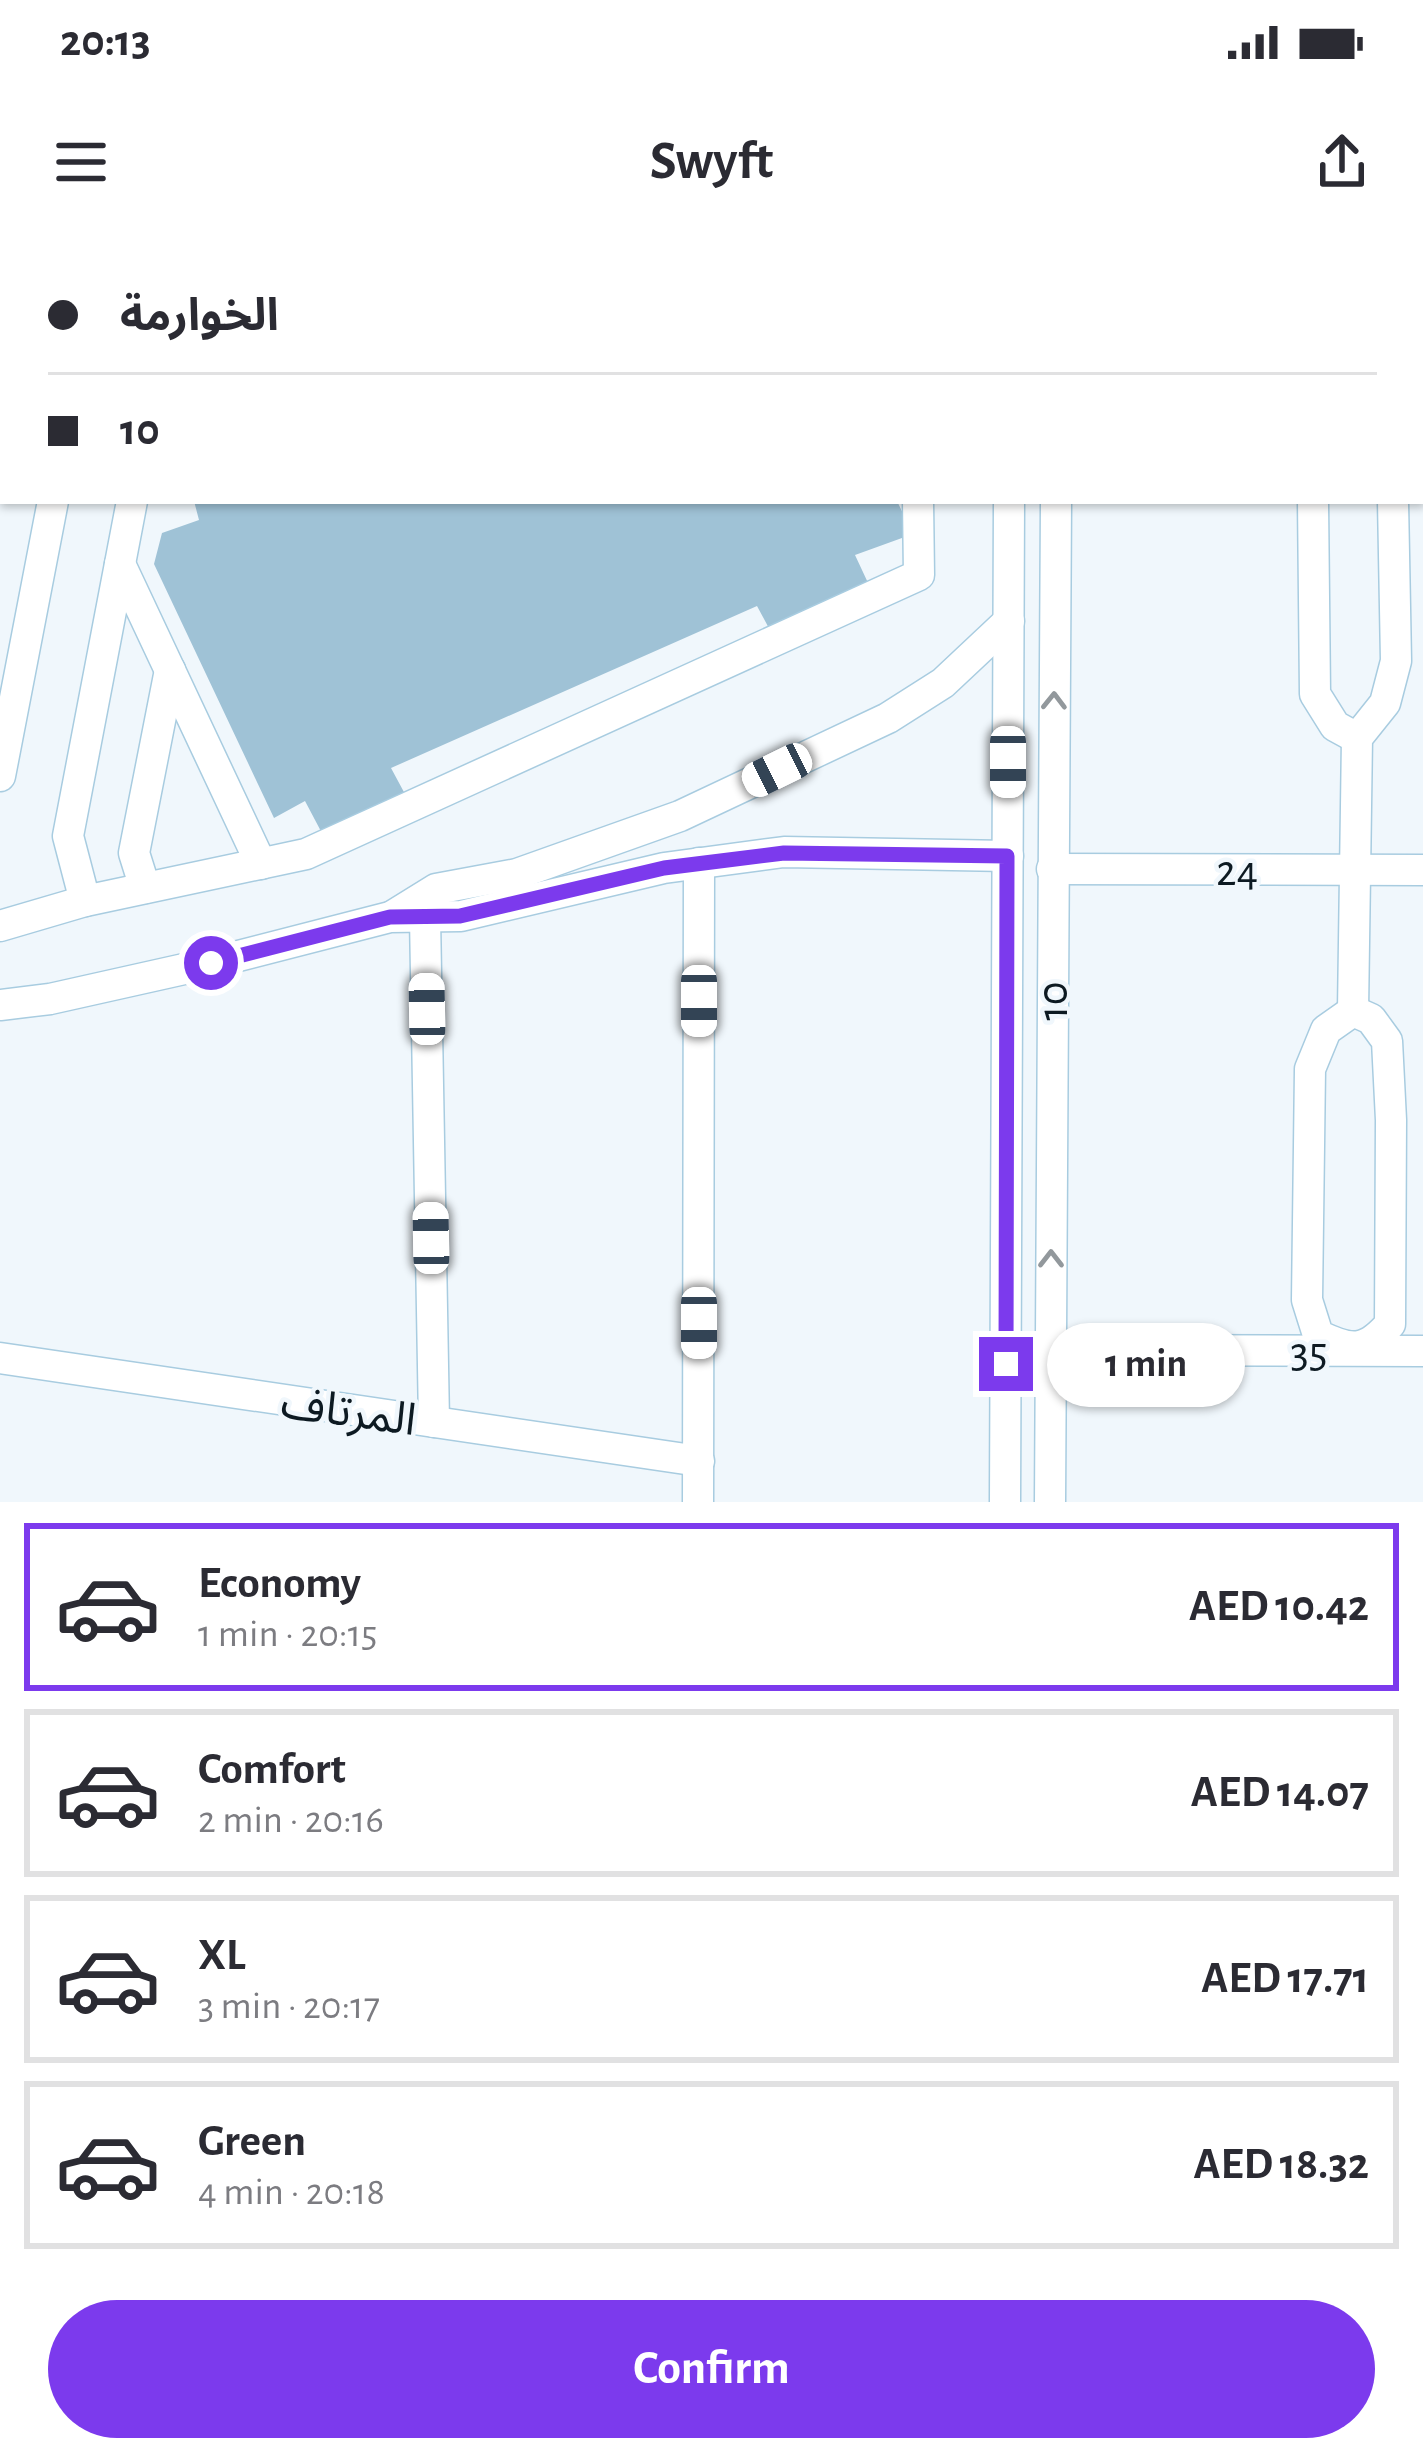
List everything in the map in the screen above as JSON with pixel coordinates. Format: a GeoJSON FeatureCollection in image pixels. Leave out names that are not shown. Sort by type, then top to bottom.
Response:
{"type":"FeatureCollection","features":[{"type":"Feature","properties":{"kind":"street"},"geometry":{"type":"LineString","coordinates":[[0,776],[51,504]]}},
{"type":"Feature","properties":{"kind":"street"},"geometry":{"type":"LineString","coordinates":[[85,901],[68,836],[131,504]]}},
{"type":"Feature","properties":{"kind":"street"},"geometry":{"type":"LineString","coordinates":[[0,926],[85,901],[307,854],[919,575],[918,504]]}},
{"type":"Feature","properties":{"kind":"street","name":"10"},"geometry":{"type":"LineString","coordinates":[[1006,1502],[1009,504]]}},
{"type":"Feature","properties":{"kind":"street","name":"10"},"geometry":{"type":"LineString","coordinates":[[1050,1502],[1057,504]]}},
{"type":"Feature","properties":{"kind":"street"},"geometry":{"type":"LineString","coordinates":[[1313,504],[1316,694],[1335,726],[1357,738]]}},
{"type":"Feature","properties":{"kind":"street"},"geometry":{"type":"LineString","coordinates":[[1353,1011],[1357,738],[1385,703],[1396,662],[1393,504]]}},
{"type":"Feature","properties":{"kind":"street"},"geometry":{"type":"LineString","coordinates":[[120,564],[262,864]]}},
{"type":"Feature","properties":{"kind":"street"},"geometry":{"type":"LineString","coordinates":[[390,917],[436,890],[518,874],[680,816],[888,718],[943,683],[1009,621]]}},
{"type":"Feature","properties":{"kind":"street"},"geometry":{"type":"LineString","coordinates":[[145,888],[134,853],[170,670]]}},
{"type":"Feature","properties":{"kind":"street"},"geometry":{"type":"LineString","coordinates":[[0,1005],[50,999],[211,963],[390,917],[460,916],[664,868],[784,853],[1007,856]]}},
{"type":"Feature","properties":{"kind":"street"},"geometry":{"type":"LineString","coordinates":[[698,1502],[699,863]]}},
{"type":"Feature","properties":{"kind":"street","name":"24"},"geometry":{"type":"LineString","coordinates":[[1052,869],[1423,870]]}},
{"type":"Feature","properties":{"kind":"street"},"geometry":{"type":"LineString","coordinates":[[425,916],[434,1422]]}},
{"type":"Feature","properties":{"kind":"street"},"geometry":{"type":"LineString","coordinates":[[1353,1011],[1371,1019],[1387,1041],[1390,1324],[1373,1343],[1345,1348],[1318,1335],[1307,1300],[1310,1069],[1325,1030],[1353,1011]]}},
{"type":"Feature","properties":{"kind":"street","name":"35"},"geometry":{"type":"LineString","coordinates":[[1050,1350],[1423,1351]]}},
{"type":"Feature","properties":{"kind":"street","name":"المرتاف"},"geometry":{"type":"LineString","coordinates":[[0,1358],[698,1461]]}},
{"type":"Feature","properties":{"kind":"building"},"geometry":{"type":"Polygon","coordinates":[[[195,504],[898,504],[913,534],[855,555],[869,585],[771,632],[757,606],[391,768],[405,794],[324,837],[305,801],[274,818],[154,564],[162,533],[199,520],[195,504]]]}},
{"type":"Feature","properties":{"kind":"route"},"geometry":{"type":"LineString","coordinates":[[211,963],[390,917],[460,916],[664,868],[784,853],[1007,856],[1006,1364]]}}]}
